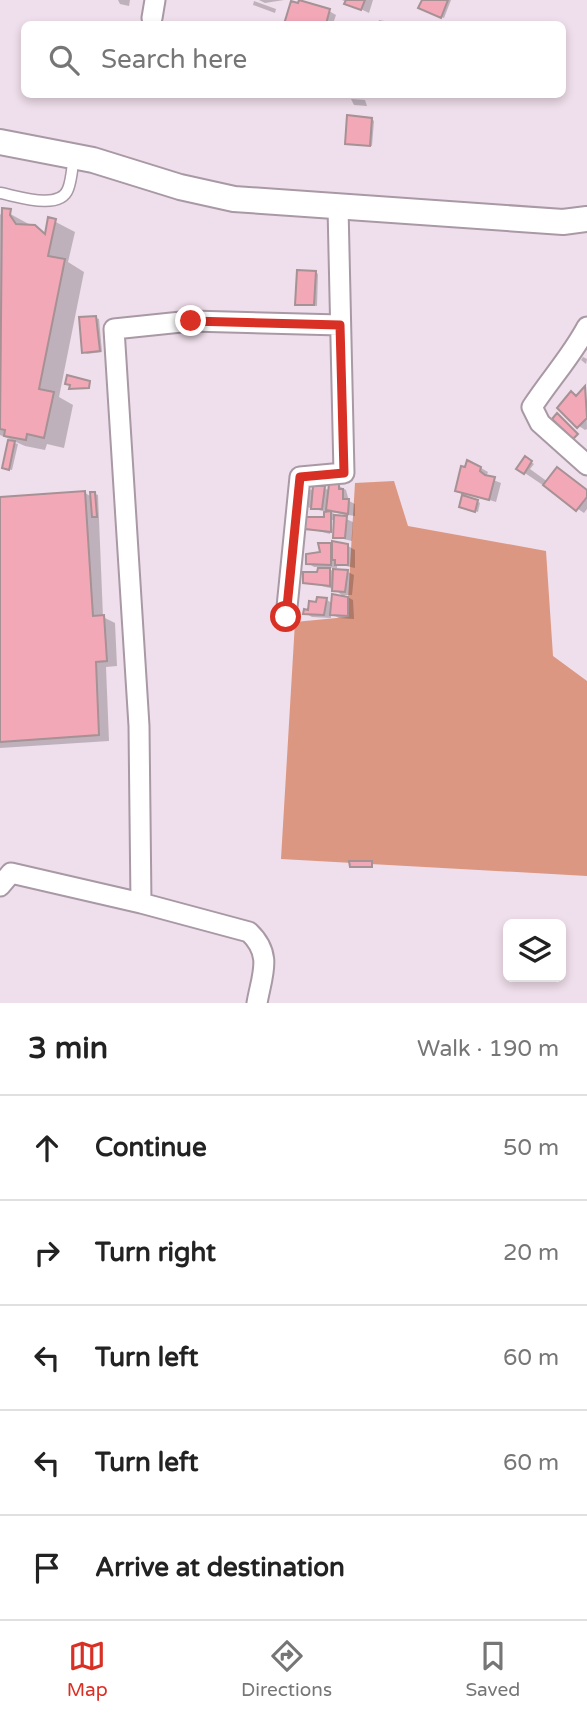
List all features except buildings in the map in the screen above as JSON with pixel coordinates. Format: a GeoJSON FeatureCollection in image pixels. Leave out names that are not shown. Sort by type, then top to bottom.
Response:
{"type":"FeatureCollection","features":[{"type":"Feature","properties":{"kind":"street"},"geometry":{"type":"LineString","coordinates":[[0,142],[74,156],[208,194],[338,207],[563,222],[587,219]]}},
{"type":"Feature","properties":{"kind":"street"},"geometry":{"type":"LineString","coordinates":[[286,617],[300,477],[344,473],[338,207]]}},
{"type":"Feature","properties":{"kind":"street"},"geometry":{"type":"LineString","coordinates":[[141,903],[139,726],[114,329],[191,321],[340,325]]}},
{"type":"Feature","properties":{"kind":"street"},"geometry":{"type":"LineString","coordinates":[[587,327],[569,360],[532,407],[540,424],[587,465]]}},
{"type":"Feature","properties":{"kind":"street"},"geometry":{"type":"LineString","coordinates":[[0,886],[12,873],[249,932],[259,942],[265,955],[257,1003]]}},
{"type":"Feature","properties":{"kind":"lane"},"geometry":{"type":"LineString","coordinates":[[0,193],[52,201],[63,198],[68,191],[74,156]]}},
{"type":"Feature","properties":{"kind":"shaded area"},"geometry":{"type":"Polygon","coordinates":[[[394,481],[408,526],[546,551],[553,656],[587,681],[587,876],[281,859],[295,622],[347,617],[355,483],[394,481]]]}},
{"type":"Feature","properties":{"kind":"route"},"geometry":{"type":"LineString","coordinates":[[191,321],[340,325],[344,473],[300,477],[286,617]]}}]}
